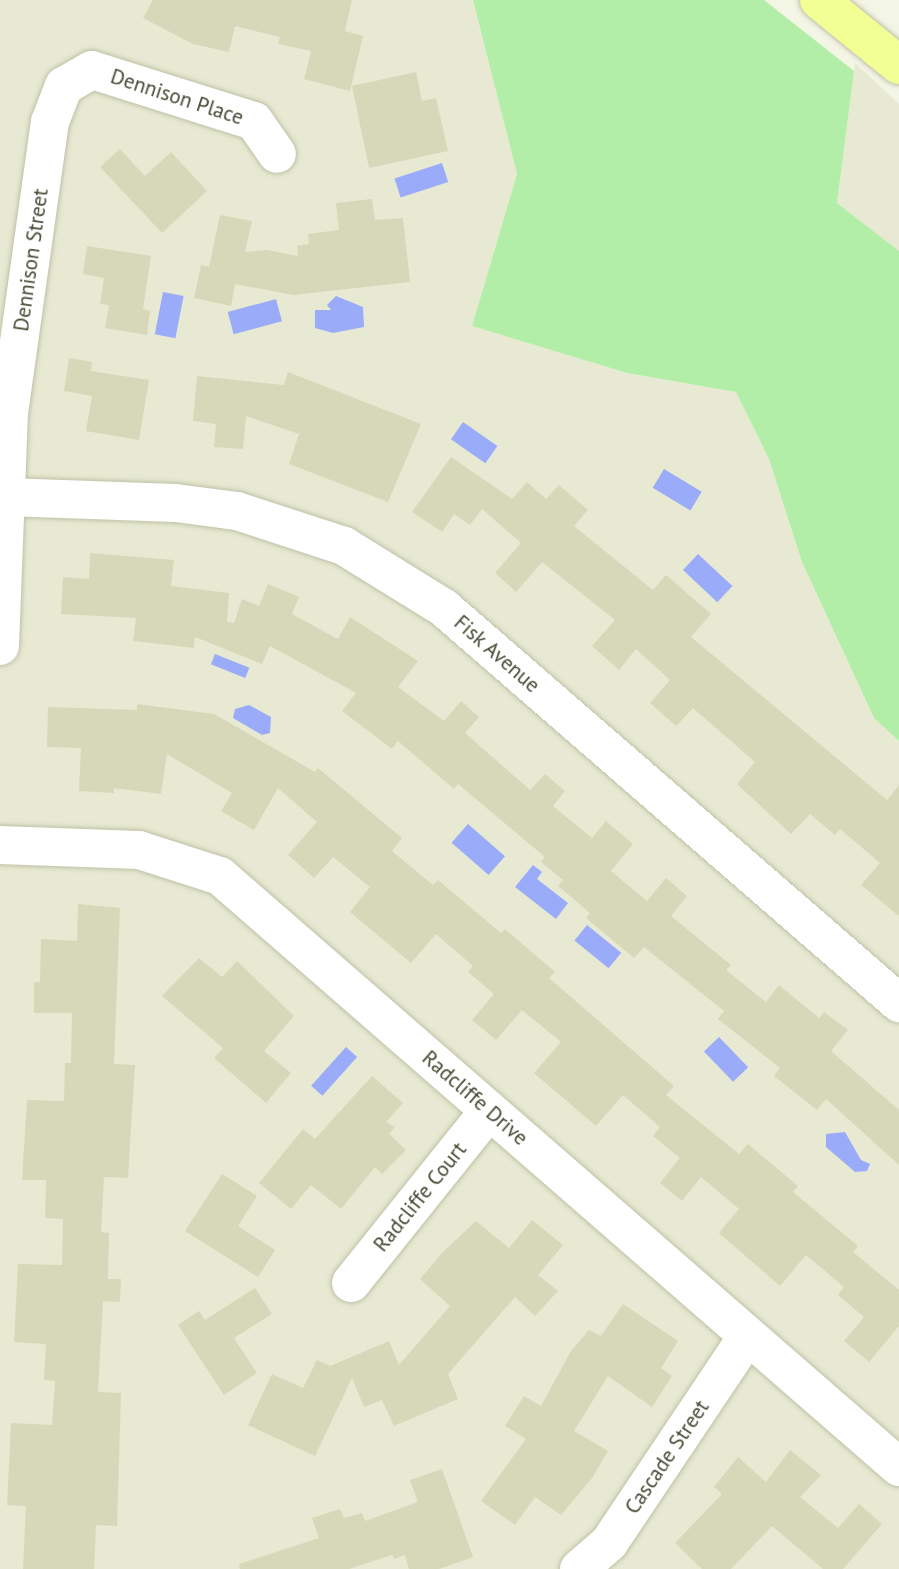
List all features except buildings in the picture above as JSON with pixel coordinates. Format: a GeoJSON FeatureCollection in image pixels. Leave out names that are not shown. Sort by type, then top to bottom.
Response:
{"type":"FeatureCollection","features":[{"type":"Feature","properties":{"kind":"main road"},"geometry":{"type":"LineString","coordinates":[[819,0],[899,65]]}},
{"type":"Feature","properties":{"kind":"street","name":"Dennison Place"},"geometry":{"type":"LineString","coordinates":[[64,86],[92,70],[254,121],[277,154]]}},
{"type":"Feature","properties":{"kind":"street","name":"Dennison Street"},"geometry":{"type":"LineString","coordinates":[[0,646],[9,413],[48,135],[64,86]]}},
{"type":"Feature","properties":{"kind":"street","name":"Fisk Avenue"},"geometry":{"type":"LineString","coordinates":[[6,497],[176,503],[237,511],[344,546],[444,608],[899,1003]]}},
{"type":"Feature","properties":{"kind":"street","name":"Radcliffe Drive"},"geometry":{"type":"LineString","coordinates":[[0,845],[139,850],[220,876],[899,1468]]}},
{"type":"Feature","properties":{"kind":"street","name":"Radcliffe Court"},"geometry":{"type":"LineString","coordinates":[[351,1283],[489,1111]]}},
{"type":"Feature","properties":{"kind":"street","name":"Cascade Street"},"geometry":{"type":"LineString","coordinates":[[579,1569],[609,1543],[747,1337]]}},
{"type":"Feature","properties":{"kind":"shaded area"},"geometry":{"type":"Polygon","coordinates":[[[0,0],[473,0],[517,174],[472,326],[626,373],[736,392],[769,459],[802,562],[874,718],[899,741],[899,1569],[0,1569],[0,0]]]}},
{"type":"Feature","properties":{"kind":"shaded area"},"geometry":{"type":"Polygon","coordinates":[[[855,63],[899,104],[899,251],[837,203],[855,63]]]}},
{"type":"Feature","properties":{"kind":"green space"},"geometry":{"type":"Polygon","coordinates":[[[473,0],[764,0],[854,71],[837,203],[899,251],[899,741],[874,718],[802,562],[769,459],[736,392],[627,373],[472,326],[517,174],[473,0]]]}},
{"type":"Feature","properties":{"kind":"water"},"geometry":{"type":"Polygon","coordinates":[[[442,163],[448,182],[401,197],[394,178],[442,163]]]}},
{"type":"Feature","properties":{"kind":"water"},"geometry":{"type":"Polygon","coordinates":[[[163,292],[184,296],[175,338],[155,334],[163,292]]]}},
{"type":"Feature","properties":{"kind":"water"},"geometry":{"type":"Polygon","coordinates":[[[336,296],[363,307],[364,327],[333,333],[315,328],[315,310],[331,310],[327,305],[336,296]]]}},
{"type":"Feature","properties":{"kind":"water"},"geometry":{"type":"Polygon","coordinates":[[[276,299],[282,321],[234,334],[228,312],[276,299]]]}},
{"type":"Feature","properties":{"kind":"water"},"geometry":{"type":"Polygon","coordinates":[[[463,422],[497,446],[485,463],[451,439],[463,422]]]}},
{"type":"Feature","properties":{"kind":"water"},"geometry":{"type":"Polygon","coordinates":[[[664,469],[702,492],[690,511],[653,488],[664,469]]]}},
{"type":"Feature","properties":{"kind":"water"},"geometry":{"type":"Polygon","coordinates":[[[698,554],[732,586],[717,602],[683,570],[698,554]]]}},
{"type":"Feature","properties":{"kind":"water"},"geometry":{"type":"Polygon","coordinates":[[[215,654],[249,668],[245,678],[211,664],[215,654]]]}},
{"type":"Feature","properties":{"kind":"water"},"geometry":{"type":"Polygon","coordinates":[[[249,705],[271,717],[270,733],[262,735],[233,718],[235,709],[249,705]]]}},
{"type":"Feature","properties":{"kind":"water"},"geometry":{"type":"Polygon","coordinates":[[[468,824],[505,856],[489,875],[452,843],[468,824]]]}},
{"type":"Feature","properties":{"kind":"water"},"geometry":{"type":"Polygon","coordinates":[[[533,865],[542,872],[537,879],[568,903],[556,919],[515,887],[533,865]]]}},
{"type":"Feature","properties":{"kind":"water"},"geometry":{"type":"Polygon","coordinates":[[[587,925],[621,953],[609,968],[574,941],[587,925]]]}},
{"type":"Feature","properties":{"kind":"water"},"geometry":{"type":"Polygon","coordinates":[[[719,1037],[748,1067],[733,1082],[704,1052],[719,1037]]]}},
{"type":"Feature","properties":{"kind":"water"},"geometry":{"type":"Polygon","coordinates":[[[346,1047],[357,1057],[322,1096],[311,1086],[346,1047]]]}},
{"type":"Feature","properties":{"kind":"water"},"geometry":{"type":"Polygon","coordinates":[[[845,1132],[861,1160],[870,1164],[867,1171],[855,1172],[826,1147],[826,1134],[845,1132]]]}}]}
